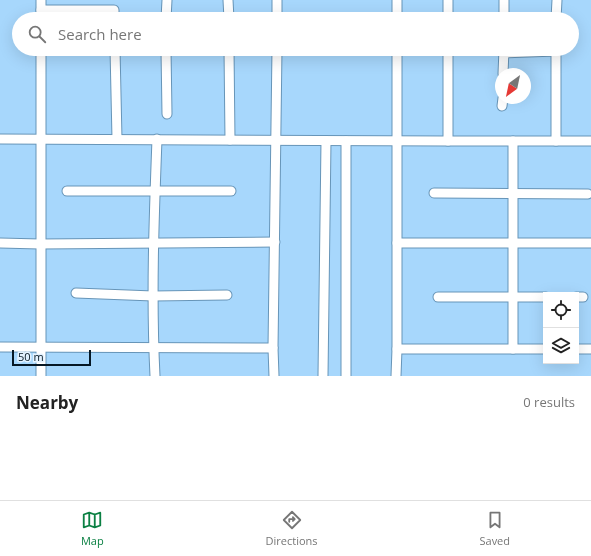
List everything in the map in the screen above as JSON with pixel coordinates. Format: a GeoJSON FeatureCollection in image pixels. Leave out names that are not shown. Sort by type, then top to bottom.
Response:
{"type":"FeatureCollection","features":[{"type":"Feature","properties":{"kind":"street"},"geometry":{"type":"LineString","coordinates":[[41,12],[42,0]]}},
{"type":"Feature","properties":{"kind":"street"},"geometry":{"type":"LineString","coordinates":[[114,0],[114,12]]}},
{"type":"Feature","properties":{"kind":"street"},"geometry":{"type":"LineString","coordinates":[[166,0],[166,12]]}},
{"type":"Feature","properties":{"kind":"street"},"geometry":{"type":"LineString","coordinates":[[228,0],[228,12]]}},
{"type":"Feature","properties":{"kind":"street"},"geometry":{"type":"LineString","coordinates":[[277,0],[277,12]]}},
{"type":"Feature","properties":{"kind":"street"},"geometry":{"type":"LineString","coordinates":[[397,12],[398,0]]}},
{"type":"Feature","properties":{"kind":"street"},"geometry":{"type":"LineString","coordinates":[[448,0],[448,12]]}},
{"type":"Feature","properties":{"kind":"street"},"geometry":{"type":"LineString","coordinates":[[504,0],[504,12]]}},
{"type":"Feature","properties":{"kind":"street"},"geometry":{"type":"LineString","coordinates":[[556,12],[557,0]]}},
{"type":"Feature","properties":{"kind":"street"},"geometry":{"type":"LineString","coordinates":[[41,56],[41,376]]}},
{"type":"Feature","properties":{"kind":"street"},"geometry":{"type":"LineString","coordinates":[[115,56],[117,139]]}},
{"type":"Feature","properties":{"kind":"street"},"geometry":{"type":"LineString","coordinates":[[166,56],[167,114]]}},
{"type":"Feature","properties":{"kind":"street"},"geometry":{"type":"LineString","coordinates":[[229,56],[230,140]]}},
{"type":"Feature","properties":{"kind":"street"},"geometry":{"type":"LineString","coordinates":[[274,376],[273,348],[277,56]]}},
{"type":"Feature","properties":{"kind":"street"},"geometry":{"type":"LineString","coordinates":[[396,376],[397,56]]}},
{"type":"Feature","properties":{"kind":"street"},"geometry":{"type":"LineString","coordinates":[[448,56],[448,141]]}},
{"type":"Feature","properties":{"kind":"street"},"geometry":{"type":"LineString","coordinates":[[504,56],[504,68]]}},
{"type":"Feature","properties":{"kind":"street"},"geometry":{"type":"LineString","coordinates":[[556,56],[556,141]]}},
{"type":"Feature","properties":{"kind":"street"},"geometry":{"type":"LineString","coordinates":[[0,139],[591,141]]}},
{"type":"Feature","properties":{"kind":"street"},"geometry":{"type":"LineString","coordinates":[[155,376],[153,348],[153,243],[156,139]]}},
{"type":"Feature","properties":{"kind":"street"},"geometry":{"type":"LineString","coordinates":[[323,376],[326,141]]}},
{"type":"Feature","properties":{"kind":"street"},"geometry":{"type":"LineString","coordinates":[[346,141],[346,376]]}},
{"type":"Feature","properties":{"kind":"street"},"geometry":{"type":"LineString","coordinates":[[513,141],[513,349]]}},
{"type":"Feature","properties":{"kind":"street"},"geometry":{"type":"LineString","coordinates":[[67,191],[231,191]]}},
{"type":"Feature","properties":{"kind":"street"},"geometry":{"type":"LineString","coordinates":[[434,193],[588,194]]}},
{"type":"Feature","properties":{"kind":"street"},"geometry":{"type":"LineString","coordinates":[[0,243],[275,242]]}},
{"type":"Feature","properties":{"kind":"street"},"geometry":{"type":"LineString","coordinates":[[397,243],[591,243]]}},
{"type":"Feature","properties":{"kind":"street"},"geometry":{"type":"LineString","coordinates":[[76,293],[153,296],[227,295]]}},
{"type":"Feature","properties":{"kind":"street"},"geometry":{"type":"LineString","coordinates":[[438,297],[543,297]]}},
{"type":"Feature","properties":{"kind":"street"},"geometry":{"type":"LineString","coordinates":[[0,347],[273,348]]}},
{"type":"Feature","properties":{"kind":"street"},"geometry":{"type":"LineString","coordinates":[[397,349],[543,349]]}},
{"type":"Feature","properties":{"kind":"street"},"geometry":{"type":"LineString","coordinates":[[579,349],[591,349]]}}]}
